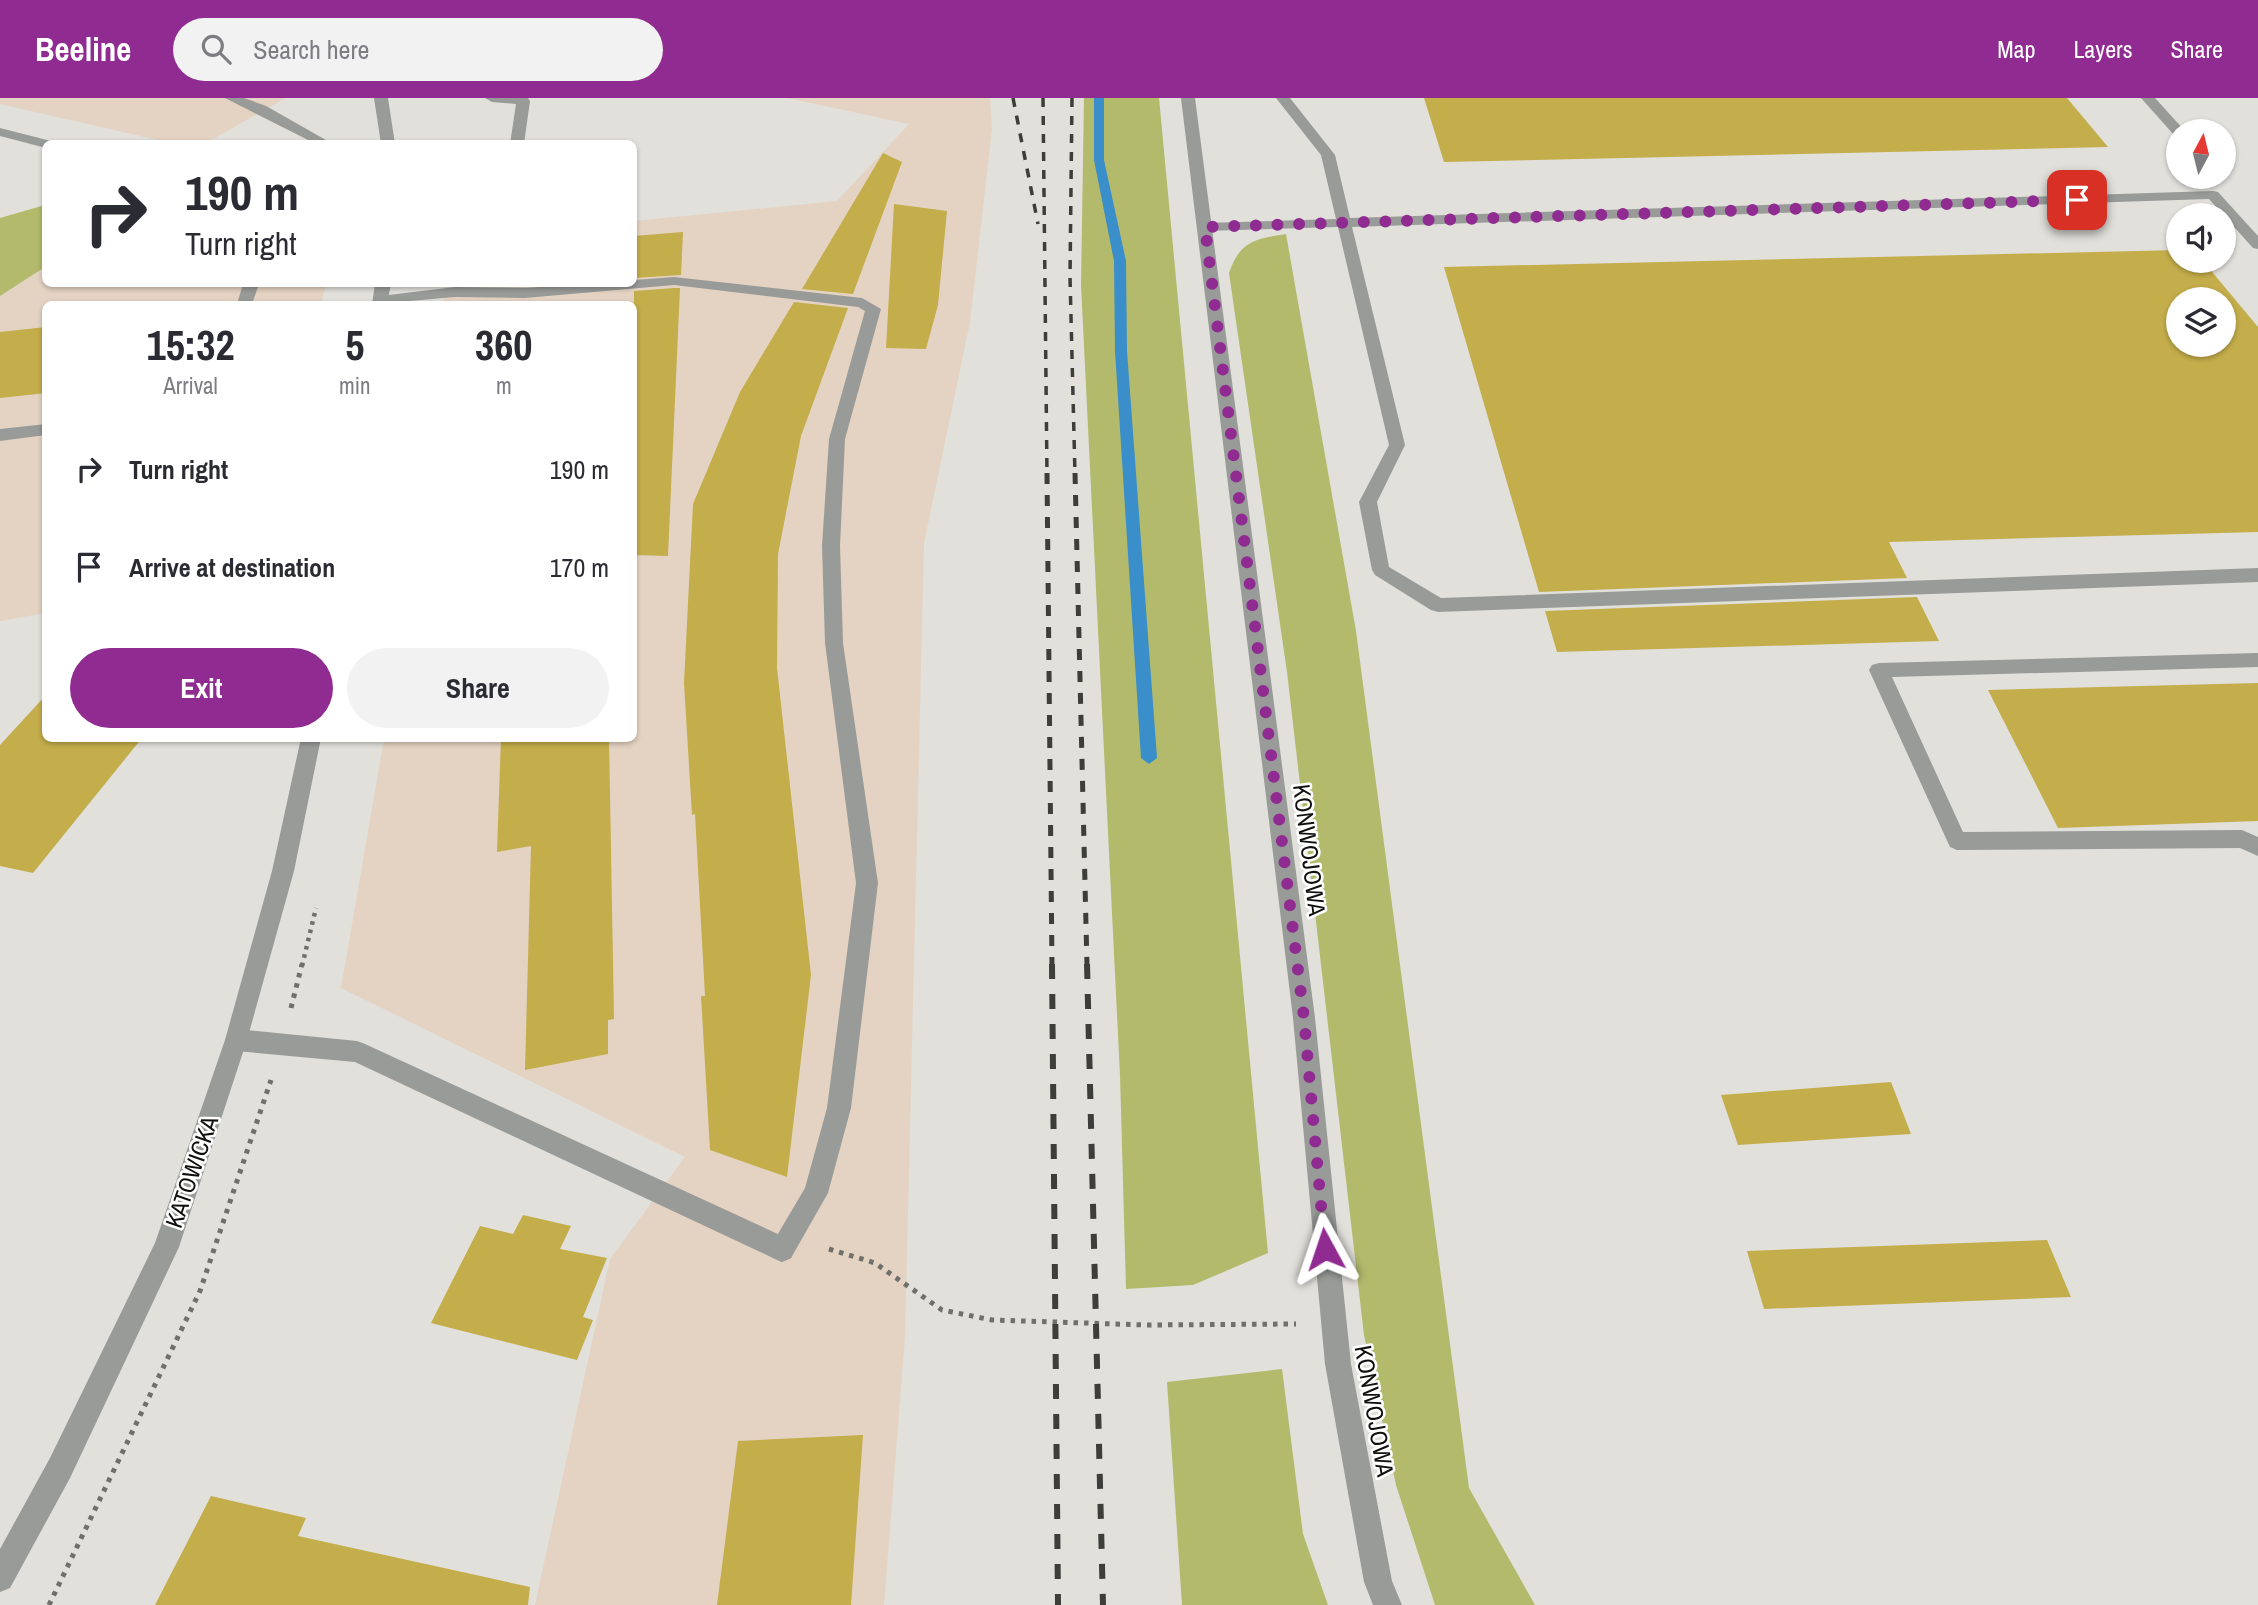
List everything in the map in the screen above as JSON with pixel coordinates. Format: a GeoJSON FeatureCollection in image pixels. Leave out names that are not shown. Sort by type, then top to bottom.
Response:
{"type":"FeatureCollection","features":[{"type":"Feature","properties":{"kind":"street"},"geometry":{"type":"LineString","coordinates":[[232,98],[261,109],[319,140]]}},
{"type":"Feature","properties":{"kind":"street"},"geometry":{"type":"LineString","coordinates":[[381,98],[387,140]]}},
{"type":"Feature","properties":{"kind":"street"},"geometry":{"type":"LineString","coordinates":[[492,98],[523,101],[518,140]]}},
{"type":"Feature","properties":{"kind":"street","name":"KONWOJOWA"},"geometry":{"type":"LineString","coordinates":[[1188,98],[1304,1018],[1338,1364],[1378,1582],[1388,1605]]}},
{"type":"Feature","properties":{"kind":"street"},"geometry":{"type":"LineString","coordinates":[[1283,98],[1328,155],[1342,225],[1397,445],[1368,502],[1381,570],[1438,605],[2258,575]]}},
{"type":"Feature","properties":{"kind":"street"},"geometry":{"type":"LineString","coordinates":[[2148,98],[2167,119]]}},
{"type":"Feature","properties":{"kind":"street"},"geometry":{"type":"LineString","coordinates":[[0,132],[42,144]]}},
{"type":"Feature","properties":{"kind":"street"},"geometry":{"type":"LineString","coordinates":[[2213,189],[2213,195],[2258,245]]}},
{"type":"Feature","properties":{"kind":"street"},"geometry":{"type":"LineString","coordinates":[[1205,227],[1342,225],[2213,195]]}},
{"type":"Feature","properties":{"kind":"street"},"geometry":{"type":"LineString","coordinates":[[236,1040],[357,1052],[782,1249],[816,1193],[839,1108],[867,883],[834,643],[831,546],[837,439],[873,309],[862,303],[674,281],[637,284]]}},
{"type":"Feature","properties":{"kind":"street"},"geometry":{"type":"LineString","coordinates":[[381,296],[455,292],[525,293],[600,287]]}},
{"type":"Feature","properties":{"kind":"street"},"geometry":{"type":"LineString","coordinates":[[0,435],[42,430]]}},
{"type":"Feature","properties":{"kind":"street"},"geometry":{"type":"LineString","coordinates":[[2258,660],[1879,670],[1957,841],[2242,839],[2258,847]]}},
{"type":"Feature","properties":{"kind":"street","name":"KATOWICKA"},"geometry":{"type":"LineString","coordinates":[[0,1578],[60,1468],[166,1247],[236,1040],[282,871],[310,742]]}},
{"type":"Feature","properties":{"kind":"path"},"geometry":{"type":"LineString","coordinates":[[782,1249],[833,1249],[876,1263],[942,1310],[992,1320],[1147,1325],[1297,1324]]}},
{"type":"Feature","properties":{"kind":"shaded area"},"geometry":{"type":"Polygon","coordinates":[[[0,98],[286,98],[211,140],[158,140],[0,104],[0,98]]]}},
{"type":"Feature","properties":{"kind":"shaded area"},"geometry":{"type":"Polygon","coordinates":[[[787,98],[990,98],[992,129],[970,322],[924,543],[905,1337],[884,1605],[535,1605],[610,1259],[685,1157],[341,988],[383,742],[637,742],[637,301],[443,301],[445,287],[637,287],[637,221],[837,201],[909,124],[787,98]]]}},
{"type":"Feature","properties":{"kind":"shaded area"},"geometry":{"type":"Polygon","coordinates":[[[42,269],[42,287],[325,287],[322,301],[42,301],[42,614],[0,621],[0,296],[42,269]]]}},
{"type":"Feature","properties":{"kind":"green space"},"geometry":{"type":"Polygon","coordinates":[[[1084,98],[1159,98],[1268,1253],[1193,1285],[1126,1289],[1120,1075],[1081,285],[1084,98]]]}},
{"type":"Feature","properties":{"kind":"green space"},"geometry":{"type":"Polygon","coordinates":[[[42,206],[42,269],[0,296],[0,218],[42,206]]]}},
{"type":"Feature","properties":{"kind":"green space"},"geometry":{"type":"Polygon","coordinates":[[[1286,234],[1356,631],[1469,1488],[1535,1605],[1435,1605],[1396,1485],[1364,1335],[1287,672],[1229,273],[1238,254],[1250,243],[1286,234]]]}},
{"type":"Feature","properties":{"kind":"green space"},"geometry":{"type":"Polygon","coordinates":[[[1282,1369],[1303,1534],[1328,1605],[1182,1605],[1167,1382],[1282,1369]]]}},
{"type":"Feature","properties":{"kind":"building"},"geometry":{"type":"Polygon","coordinates":[[[1424,98],[2067,98],[2108,147],[1444,162],[1424,98]]]}},
{"type":"Feature","properties":{"kind":"building"},"geometry":{"type":"Polygon","coordinates":[[[883,153],[902,162],[853,294],[802,289],[883,153]]]}},
{"type":"Feature","properties":{"kind":"building"},"geometry":{"type":"Polygon","coordinates":[[[894,204],[947,211],[938,305],[926,349],[886,348],[894,204]]]}},
{"type":"Feature","properties":{"kind":"building"},"geometry":{"type":"Polygon","coordinates":[[[683,232],[681,275],[637,278],[637,236],[683,232]]]}},
{"type":"Feature","properties":{"kind":"building"},"geometry":{"type":"Polygon","coordinates":[[[2166,250],[2166,273],[2213,273],[2225,287],[2166,287],[2166,357],[2236,357],[2236,301],[2258,327],[2258,532],[1889,542],[1907,578],[1539,592],[1444,267],[2166,250]]]}},
{"type":"Feature","properties":{"kind":"building"},"geometry":{"type":"Polygon","coordinates":[[[680,288],[668,556],[637,555],[637,301],[634,301],[634,291],[680,288]]]}},
{"type":"Feature","properties":{"kind":"building"},"geometry":{"type":"Polygon","coordinates":[[[794,302],[848,308],[801,436],[778,554],[777,668],[811,975],[787,1177],[710,1150],[701,996],[705,996],[695,814],[692,815],[684,683],[693,504],[740,392],[794,302]]]}},
{"type":"Feature","properties":{"kind":"building"},"geometry":{"type":"Polygon","coordinates":[[[42,327],[42,393],[0,398],[0,332],[42,327]]]}},
{"type":"Feature","properties":{"kind":"building"},"geometry":{"type":"Polygon","coordinates":[[[1917,597],[1939,641],[1557,652],[1545,611],[1917,597]]]}},
{"type":"Feature","properties":{"kind":"building"},"geometry":{"type":"Polygon","coordinates":[[[2258,683],[2258,821],[2058,828],[1988,690],[2258,683]]]}},
{"type":"Feature","properties":{"kind":"building"},"geometry":{"type":"Polygon","coordinates":[[[42,699],[42,742],[139,742],[33,873],[0,866],[0,745],[42,699]]]}},
{"type":"Feature","properties":{"kind":"building"},"geometry":{"type":"Polygon","coordinates":[[[501,742],[609,742],[614,1019],[608,1020],[608,1054],[525,1070],[531,846],[497,852],[501,742]]]}},
{"type":"Feature","properties":{"kind":"building"},"geometry":{"type":"Polygon","coordinates":[[[1891,1082],[1911,1134],[1738,1145],[1721,1095],[1891,1082]]]}},
{"type":"Feature","properties":{"kind":"building"},"geometry":{"type":"Polygon","coordinates":[[[523,1215],[571,1226],[560,1249],[607,1258],[583,1317],[593,1320],[577,1360],[431,1323],[480,1226],[513,1234],[523,1215]]]}},
{"type":"Feature","properties":{"kind":"building"},"geometry":{"type":"Polygon","coordinates":[[[2047,1240],[2071,1297],[1764,1309],[1747,1251],[2047,1240]]]}},
{"type":"Feature","properties":{"kind":"building"},"geometry":{"type":"Polygon","coordinates":[[[863,1435],[851,1605],[717,1605],[738,1441],[863,1435]]]}},
{"type":"Feature","properties":{"kind":"building"},"geometry":{"type":"Polygon","coordinates":[[[211,1496],[306,1518],[298,1536],[530,1587],[528,1605],[155,1605],[211,1496]]]}},
{"type":"Feature","properties":{"kind":"waterway"},"geometry":{"type":"LineString","coordinates":[[1099,98],[1099,160],[1120,261],[1121,351],[1149,758]]}},
{"type":"Feature","properties":{"kind":"railway"},"geometry":{"type":"LineString","coordinates":[[1013,98],[1038,224]]}},
{"type":"Feature","properties":{"kind":"railway"},"geometry":{"type":"LineString","coordinates":[[1043,98],[1047,475]]}},
{"type":"Feature","properties":{"kind":"railway"},"geometry":{"type":"LineString","coordinates":[[1072,98],[1070,277],[1075,475]]}},
{"type":"Feature","properties":{"kind":"railway"},"geometry":{"type":"LineString","coordinates":[[1047,473],[1052,966]]}},
{"type":"Feature","properties":{"kind":"railway"},"geometry":{"type":"LineString","coordinates":[[1075,473],[1087,966]]}},
{"type":"Feature","properties":{"kind":"railway"},"geometry":{"type":"LineString","coordinates":[[1052,964],[1058,1605]]}},
{"type":"Feature","properties":{"kind":"railway"},"geometry":{"type":"LineString","coordinates":[[1087,964],[1103,1605]]}},
{"type":"Feature","properties":{"kind":"route"},"geometry":{"type":"LineString","coordinates":[[1325,1249],[1304,1018],[1205,227],[1342,225],[2077,200]]}}]}
